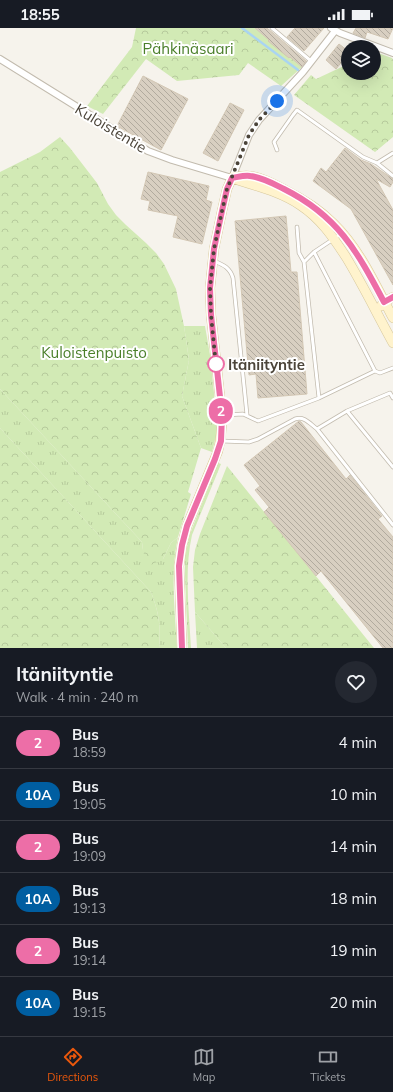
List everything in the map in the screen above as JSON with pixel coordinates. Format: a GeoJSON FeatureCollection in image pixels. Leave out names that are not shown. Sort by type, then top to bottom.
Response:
{"type":"FeatureCollection","features":[{"type":"Feature","properties":{"kind":"street"},"geometry":{"type":"LineString","coordinates":[[182,648],[179,566],[180,553],[187,526],[221,441],[222,415],[210,307],[210,288],[212,260],[227,189],[249,135],[269,109],[303,72],[333,30],[393,53]]}},
{"type":"Feature","properties":{"kind":"street","name":"Kuloistentie"},"geometry":{"type":"LineString","coordinates":[[0,59],[148,151],[279,194],[300,205],[315,217],[334,238],[393,343]]}},
{"type":"Feature","properties":{"kind":"street","name":"Kuloistentie"},"geometry":{"type":"LineString","coordinates":[[232,178],[249,176],[255,177],[287,191],[303,199],[333,223],[342,233],[366,268],[389,306],[393,318]]}},
{"type":"Feature","properties":{"kind":"street"},"geometry":{"type":"LineString","coordinates":[[376,312],[389,306],[393,297]]}},
{"type":"Feature","properties":{"kind":"lane"},"geometry":{"type":"LineString","coordinates":[[272,28],[311,61]]}},
{"type":"Feature","properties":{"kind":"lane"},"geometry":{"type":"LineString","coordinates":[[277,150],[274,142],[297,110],[363,156],[377,163],[393,176]]}},
{"type":"Feature","properties":{"kind":"lane"},"geometry":{"type":"LineString","coordinates":[[377,163],[393,153]]}},
{"type":"Feature","properties":{"kind":"lane"},"geometry":{"type":"LineString","coordinates":[[297,227],[299,253],[304,262],[319,398]]}},
{"type":"Feature","properties":{"kind":"lane"},"geometry":{"type":"LineString","coordinates":[[304,262],[314,252],[342,233]]}},
{"type":"Feature","properties":{"kind":"lane"},"geometry":{"type":"LineString","coordinates":[[314,252],[375,371]]}},
{"type":"Feature","properties":{"kind":"lane"},"geometry":{"type":"LineString","coordinates":[[212,260],[222,264],[232,273],[247,415]]}},
{"type":"Feature","properties":{"kind":"lane"},"geometry":{"type":"LineString","coordinates":[[222,415],[243,414],[258,421],[319,398],[375,371],[380,373],[393,368]]}},
{"type":"Feature","properties":{"kind":"lane"},"geometry":{"type":"LineString","coordinates":[[317,430],[347,411],[390,393],[393,398]]}},
{"type":"Feature","properties":{"kind":"lane"},"geometry":{"type":"LineString","coordinates":[[347,411],[393,467]]}},
{"type":"Feature","properties":{"kind":"lane"},"geometry":{"type":"LineString","coordinates":[[221,441],[249,442],[299,418],[306,420],[317,430],[393,525]]}},
{"type":"Feature","properties":{"kind":"green space","name":"Pähkinäsaari"},"geometry":{"type":"Polygon","coordinates":[[[136,28],[255,28],[302,67],[281,86],[248,63],[239,75],[177,81],[146,59],[103,114],[87,106],[132,47],[136,28]]]}},
{"type":"Feature","properties":{"kind":"green space"},"geometry":{"type":"Polygon","coordinates":[[[381,54],[392,58],[393,137],[375,152],[294,95],[311,75],[316,79],[341,67],[341,80],[381,80],[381,54]]]}},
{"type":"Feature","properties":{"kind":"green space","name":"Kuloistenpuisto"},"geometry":{"type":"Polygon","coordinates":[[[60,137],[97,183],[108,204],[116,215],[156,253],[164,264],[176,289],[184,326],[189,360],[182,396],[201,448],[188,492],[191,494],[178,537],[171,543],[163,559],[147,567],[142,542],[0,389],[0,172],[40,152],[60,137]]]}},
{"type":"Feature","properties":{"kind":"green space"},"geometry":{"type":"Polygon","coordinates":[[[184,326],[205,326],[210,355],[217,432],[212,452],[201,448],[182,396],[189,360],[184,326]]]}},
{"type":"Feature","properties":{"kind":"green space"},"geometry":{"type":"Polygon","coordinates":[[[0,389],[142,542],[143,550],[163,559],[171,543],[178,537],[174,565],[174,606],[177,648],[159,648],[159,620],[151,592],[0,428],[0,389]]]}},
{"type":"Feature","properties":{"kind":"green space"},"geometry":{"type":"Polygon","coordinates":[[[0,428],[151,592],[159,620],[159,648],[0,648],[0,428]]]}},
{"type":"Feature","properties":{"kind":"green space"},"geometry":{"type":"Polygon","coordinates":[[[218,463],[221,464],[192,535],[188,563],[191,648],[188,648],[185,558],[190,534],[218,463]]]}},
{"type":"Feature","properties":{"kind":"green space"},"geometry":{"type":"Polygon","coordinates":[[[227,466],[374,648],[226,648],[195,612],[193,567],[195,550],[227,466]]]}},
{"type":"Feature","properties":{"kind":"green space"},"geometry":{"type":"Polygon","coordinates":[[[195,612],[226,648],[197,648],[195,612]]]}},
{"type":"Feature","properties":{"kind":"building"},"geometry":{"type":"Polygon","coordinates":[[[255,28],[267,28],[306,61],[302,67],[268,41],[269,40],[255,28]]]}},
{"type":"Feature","properties":{"kind":"building"},"geometry":{"type":"Polygon","coordinates":[[[295,28],[324,28],[304,51],[287,37],[295,28]]]}},
{"type":"Feature","properties":{"kind":"building"},"geometry":{"type":"Polygon","coordinates":[[[356,28],[393,28],[388,39],[367,32],[365,38],[353,33],[356,28]]]}},
{"type":"Feature","properties":{"kind":"building"},"geometry":{"type":"Polygon","coordinates":[[[339,44],[341,46],[341,63],[336,69],[326,60],[339,44]]]}},
{"type":"Feature","properties":{"kind":"building"},"geometry":{"type":"Polygon","coordinates":[[[143,76],[188,99],[161,150],[117,126],[143,76]]]}},
{"type":"Feature","properties":{"kind":"building"},"geometry":{"type":"Polygon","coordinates":[[[230,103],[244,110],[218,161],[203,153],[230,103]]]}},
{"type":"Feature","properties":{"kind":"building"},"geometry":{"type":"Polygon","coordinates":[[[345,148],[361,160],[371,164],[393,179],[390,187],[376,179],[393,210],[393,285],[351,209],[313,181],[321,168],[326,172],[345,148]]]}},
{"type":"Feature","properties":{"kind":"building"},"geometry":{"type":"Polygon","coordinates":[[[148,172],[209,186],[206,200],[212,202],[202,244],[173,237],[178,216],[148,210],[150,201],[141,199],[148,172]]]}},
{"type":"Feature","properties":{"kind":"building"},"geometry":{"type":"Polygon","coordinates":[[[286,216],[291,272],[297,272],[307,394],[258,398],[256,374],[249,375],[235,221],[286,216]]]}},
{"type":"Feature","properties":{"kind":"building"},"geometry":{"type":"Polygon","coordinates":[[[299,421],[346,479],[350,475],[382,516],[378,519],[393,537],[393,648],[383,648],[321,571],[316,576],[264,512],[269,507],[255,490],[260,486],[244,465],[299,421]]]}},
{"type":"Feature","properties":{"kind":"waterway"},"geometry":{"type":"LineString","coordinates":[[242,28],[298,70]]}},
{"type":"Feature","properties":{"kind":"bus line","name":"2"},"geometry":{"type":"LineString","coordinates":[[182,648],[179,566],[180,553],[187,526],[221,441],[222,415],[210,307],[210,288],[214,249],[227,189],[232,178],[249,176],[262,179],[303,199],[333,223],[351,244],[384,302],[393,297]]}},
{"type":"Feature","properties":{"kind":"place","name":"Itäniityntie"},"geometry":{"type":"Point","coordinates":[216,364]}},
{"type":"Feature","properties":{"kind":"route"},"geometry":{"type":"LineString","coordinates":[[216,364],[216,366],[210,307],[210,288],[212,260],[227,189],[249,135],[259,120],[277,101]]}}]}
